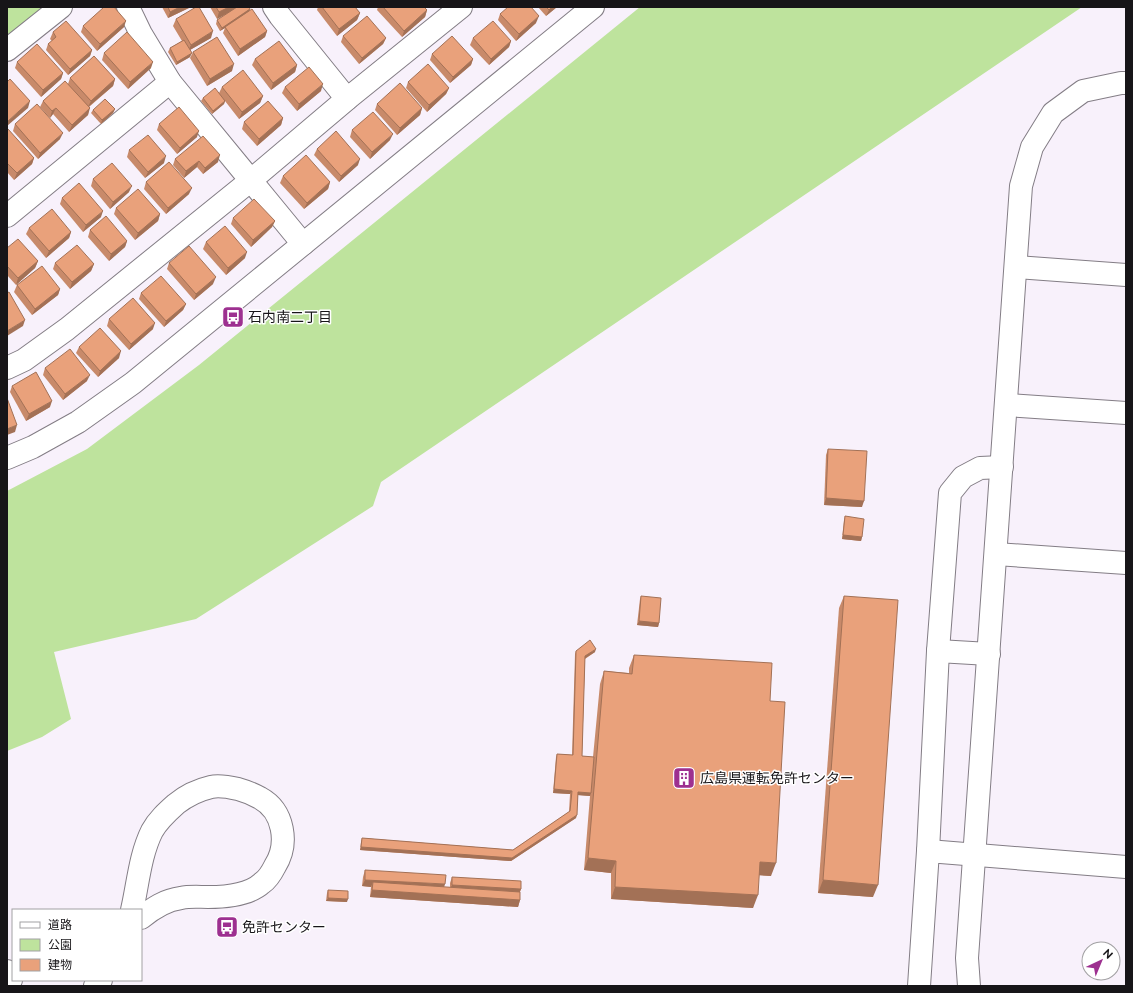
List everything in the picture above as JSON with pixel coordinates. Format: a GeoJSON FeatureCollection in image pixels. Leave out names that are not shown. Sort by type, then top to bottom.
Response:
{"type":"FeatureCollection","features":[{"type":"Feature","properties":{"kind":"street"},"geometry":{"type":"LineString","coordinates":[[7,50],[61,7]]}},
{"type":"Feature","properties":{"kind":"street"},"geometry":{"type":"LineString","coordinates":[[128,7],[141,34],[170,82],[303,244]]}},
{"type":"Feature","properties":{"kind":"street"},"geometry":{"type":"LineString","coordinates":[[274,7],[347,99]]}},
{"type":"Feature","properties":{"kind":"street"},"geometry":{"type":"LineString","coordinates":[[7,368],[24,360],[67,329],[250,181],[347,99],[439,14],[461,7]]}},
{"type":"Feature","properties":{"kind":"street"},"geometry":{"type":"LineString","coordinates":[[7,458],[32,447],[78,422],[133,383],[593,7]]}},
{"type":"Feature","properties":{"kind":"street"},"geometry":{"type":"LineString","coordinates":[[7,216],[170,82]]}},
{"type":"Feature","properties":{"kind":"street"},"geometry":{"type":"LineString","coordinates":[[969,986],[967,958],[1007,405],[1021,186],[1032,147],[1053,113],[1082,91],[1126,83]]}},
{"type":"Feature","properties":{"kind":"street"},"geometry":{"type":"LineString","coordinates":[[1016,267],[1126,275]]}},
{"type":"Feature","properties":{"kind":"street"},"geometry":{"type":"LineString","coordinates":[[1007,405],[1126,413]]}},
{"type":"Feature","properties":{"kind":"street"},"geometry":{"type":"LineString","coordinates":[[919,986],[928,851],[938,651],[950,493],[963,477],[980,468],[1002,467]]}},
{"type":"Feature","properties":{"kind":"street"},"geometry":{"type":"LineString","coordinates":[[996,554],[1126,563]]}},
{"type":"Feature","properties":{"kind":"street"},"geometry":{"type":"LineString","coordinates":[[938,651],[989,654]]}},
{"type":"Feature","properties":{"kind":"street"},"geometry":{"type":"LineString","coordinates":[[132,909],[145,850],[152,831],[165,813],[181,800],[196,791],[212,786],[229,787],[246,791],[261,798],[274,810],[282,825],[284,842],[280,859],[263,883],[252,890],[240,893],[216,897],[182,897],[154,907],[142,917]]}},
{"type":"Feature","properties":{"kind":"street"},"geometry":{"type":"LineString","coordinates":[[928,851],[1126,867]]}},
{"type":"Feature","properties":{"kind":"green space"},"geometry":{"type":"Polygon","coordinates":[[[7,7],[41,7],[41,10],[7,37],[7,7]]]}},
{"type":"Feature","properties":{"kind":"green space"},"geometry":{"type":"Polygon","coordinates":[[[640,7],[1082,7],[381,482],[373,506],[196,619],[54,652],[71,719],[42,737],[7,751],[7,491],[87,449],[199,365],[640,7]]]}},
{"type":"Feature","properties":{"kind":"building"},"geometry":{"type":"Polygon","coordinates":[[[104,7],[114,7],[126,21],[100,44],[83,26],[104,7]]]}},
{"type":"Feature","properties":{"kind":"building"},"geometry":{"type":"Polygon","coordinates":[[[168,7],[180,7],[170,12],[168,7]]]}},
{"type":"Feature","properties":{"kind":"building"},"geometry":{"type":"Polygon","coordinates":[[[196,7],[199,7],[213,31],[191,45],[176,19],[196,7]]]}},
{"type":"Feature","properties":{"kind":"building"},"geometry":{"type":"Polygon","coordinates":[[[216,7],[229,7],[219,12],[216,7]]]}},
{"type":"Feature","properties":{"kind":"building"},"geometry":{"type":"Polygon","coordinates":[[[237,7],[249,7],[250,9],[222,28],[217,20],[237,7]]]}},
{"type":"Feature","properties":{"kind":"building"},"geometry":{"type":"Polygon","coordinates":[[[322,7],[355,7],[360,13],[339,29],[322,7]]]}},
{"type":"Feature","properties":{"kind":"building"},"geometry":{"type":"Polygon","coordinates":[[[383,7],[424,7],[427,10],[404,31],[383,7]]]}},
{"type":"Feature","properties":{"kind":"building"},"geometry":{"type":"Polygon","coordinates":[[[508,7],[531,7],[539,16],[519,34],[500,14],[508,7]]]}},
{"type":"Feature","properties":{"kind":"building"},"geometry":{"type":"Polygon","coordinates":[[[252,9],[267,31],[240,49],[225,27],[252,9]]]}},
{"type":"Feature","properties":{"kind":"building"},"geometry":{"type":"Polygon","coordinates":[[[367,16],[386,38],[362,58],[343,36],[367,16]]]}},
{"type":"Feature","properties":{"kind":"building"},"geometry":{"type":"Polygon","coordinates":[[[66,21],[92,50],[70,69],[48,44],[56,37],[53,32],[66,21]]]}},
{"type":"Feature","properties":{"kind":"building"},"geometry":{"type":"Polygon","coordinates":[[[493,21],[511,41],[491,59],[473,38],[493,21]]]}},
{"type":"Feature","properties":{"kind":"building"},"geometry":{"type":"Polygon","coordinates":[[[127,32],[153,62],[130,82],[104,53],[127,32]]]}},
{"type":"Feature","properties":{"kind":"building"},"geometry":{"type":"Polygon","coordinates":[[[452,36],[473,59],[453,77],[432,54],[452,36]]]}},
{"type":"Feature","properties":{"kind":"building"},"geometry":{"type":"Polygon","coordinates":[[[217,37],[234,64],[210,79],[193,52],[217,37]]]}},
{"type":"Feature","properties":{"kind":"building"},"geometry":{"type":"Polygon","coordinates":[[[184,40],[192,53],[177,62],[170,48],[184,40]]]}},
{"type":"Feature","properties":{"kind":"building"},"geometry":{"type":"Polygon","coordinates":[[[279,41],[297,65],[273,83],[255,59],[279,41]]]}},
{"type":"Feature","properties":{"kind":"building"},"geometry":{"type":"Polygon","coordinates":[[[37,44],[63,73],[43,90],[17,62],[37,44]]]}},
{"type":"Feature","properties":{"kind":"building"},"geometry":{"type":"Polygon","coordinates":[[[94,56],[115,79],[91,101],[70,78],[94,56]]]}},
{"type":"Feature","properties":{"kind":"building"},"geometry":{"type":"Polygon","coordinates":[[[428,64],[449,88],[429,105],[408,82],[428,64]]]}},
{"type":"Feature","properties":{"kind":"building"},"geometry":{"type":"Polygon","coordinates":[[[309,67],[323,84],[299,104],[285,87],[309,67]]]}},
{"type":"Feature","properties":{"kind":"building"},"geometry":{"type":"Polygon","coordinates":[[[243,70],[263,96],[242,112],[222,87],[243,70]]]}},
{"type":"Feature","properties":{"kind":"building"},"geometry":{"type":"Polygon","coordinates":[[[10,79],[30,101],[7,122],[7,82],[10,79]]]}},
{"type":"Feature","properties":{"kind":"building"},"geometry":{"type":"Polygon","coordinates":[[[65,81],[90,108],[72,125],[56,108],[52,111],[43,101],[65,81]]]}},
{"type":"Feature","properties":{"kind":"building"},"geometry":{"type":"Polygon","coordinates":[[[400,83],[422,108],[400,128],[377,104],[400,83]]]}},
{"type":"Feature","properties":{"kind":"building"},"geometry":{"type":"Polygon","coordinates":[[[215,88],[225,101],[213,111],[203,98],[215,88]]]}},
{"type":"Feature","properties":{"kind":"building"},"geometry":{"type":"Polygon","coordinates":[[[105,99],[115,109],[102,120],[93,110],[105,99]]]}},
{"type":"Feature","properties":{"kind":"building"},"geometry":{"type":"Polygon","coordinates":[[[268,101],[283,118],[259,139],[244,122],[268,101]]]}},
{"type":"Feature","properties":{"kind":"building"},"geometry":{"type":"Polygon","coordinates":[[[37,104],[63,133],[40,153],[15,124],[37,104]]]}},
{"type":"Feature","properties":{"kind":"building"},"geometry":{"type":"Polygon","coordinates":[[[179,107],[199,131],[180,148],[159,124],[179,107]]]}},
{"type":"Feature","properties":{"kind":"building"},"geometry":{"type":"Polygon","coordinates":[[[373,112],[393,134],[372,152],[352,130],[373,112]]]}},
{"type":"Feature","properties":{"kind":"building"},"geometry":{"type":"Polygon","coordinates":[[[8,129],[34,158],[17,173],[7,163],[8,129]]]}},
{"type":"Feature","properties":{"kind":"building"},"geometry":{"type":"Polygon","coordinates":[[[336,131],[360,159],[341,176],[317,149],[336,131]]]}},
{"type":"Feature","properties":{"kind":"building"},"geometry":{"type":"Polygon","coordinates":[[[148,135],[166,156],[148,172],[129,150],[148,135]]]}},
{"type":"Feature","properties":{"kind":"building"},"geometry":{"type":"Polygon","coordinates":[[[203,136],[220,155],[205,168],[199,161],[186,171],[175,159],[203,136]]]}},
{"type":"Feature","properties":{"kind":"building"},"geometry":{"type":"Polygon","coordinates":[[[306,155],[330,182],[307,203],[283,176],[306,155]]]}},
{"type":"Feature","properties":{"kind":"building"},"geometry":{"type":"Polygon","coordinates":[[[169,162],[192,188],[168,208],[146,182],[169,162]]]}},
{"type":"Feature","properties":{"kind":"building"},"geometry":{"type":"Polygon","coordinates":[[[112,163],[132,186],[113,202],[93,179],[112,163]]]}},
{"type":"Feature","properties":{"kind":"building"},"geometry":{"type":"Polygon","coordinates":[[[79,183],[103,211],[86,225],[62,198],[79,183]]]}},
{"type":"Feature","properties":{"kind":"building"},"geometry":{"type":"Polygon","coordinates":[[[138,189],[160,214],[138,233],[116,208],[138,189]]]}},
{"type":"Feature","properties":{"kind":"building"},"geometry":{"type":"Polygon","coordinates":[[[254,199],[275,221],[253,240],[233,218],[254,199]]]}},
{"type":"Feature","properties":{"kind":"building"},"geometry":{"type":"Polygon","coordinates":[[[52,209],[71,232],[49,251],[29,228],[52,209]]]}},
{"type":"Feature","properties":{"kind":"building"},"geometry":{"type":"Polygon","coordinates":[[[106,216],[127,241],[111,254],[90,230],[106,216]]]}},
{"type":"Feature","properties":{"kind":"building"},"geometry":{"type":"Polygon","coordinates":[[[225,226],[247,252],[228,268],[206,242],[225,226]]]}},
{"type":"Feature","properties":{"kind":"building"},"geometry":{"type":"Polygon","coordinates":[[[18,239],[38,261],[18,278],[7,266],[7,248],[18,239]]]}},
{"type":"Feature","properties":{"kind":"building"},"geometry":{"type":"Polygon","coordinates":[[[77,245],[94,264],[72,282],[55,263],[77,245]]]}},
{"type":"Feature","properties":{"kind":"building"},"geometry":{"type":"Polygon","coordinates":[[[189,246],[216,277],[196,294],[169,263],[189,246]]]}},
{"type":"Feature","properties":{"kind":"building"},"geometry":{"type":"Polygon","coordinates":[[[42,266],[60,289],[35,309],[17,285],[42,266]]]}},
{"type":"Feature","properties":{"kind":"building"},"geometry":{"type":"Polygon","coordinates":[[[161,276],[186,304],[166,321],[141,293],[161,276]]]}},
{"type":"Feature","properties":{"kind":"building"},"geometry":{"type":"Polygon","coordinates":[[[9,292],[25,320],[7,331],[7,293],[9,292]]]}},
{"type":"Feature","properties":{"kind":"building"},"geometry":{"type":"Polygon","coordinates":[[[133,298],[155,323],[131,344],[109,319],[133,298]]]}},
{"type":"Feature","properties":{"kind":"building"},"geometry":{"type":"Polygon","coordinates":[[[100,328],[121,351],[100,371],[79,347],[100,328]]]}},
{"type":"Feature","properties":{"kind":"building"},"geometry":{"type":"Polygon","coordinates":[[[70,349],[90,375],[65,394],[45,368],[70,349]]]}},
{"type":"Feature","properties":{"kind":"building"},"geometry":{"type":"Polygon","coordinates":[[[36,372],[52,401],[29,414],[12,386],[36,372]]]}},
{"type":"Feature","properties":{"kind":"building"},"geometry":{"type":"Polygon","coordinates":[[[7,398],[17,425],[7,429],[7,398]]]}},
{"type":"Feature","properties":{"kind":"building"},"geometry":{"type":"Polygon","coordinates":[[[828,449],[867,451],[864,501],[826,498],[828,449]]]}},
{"type":"Feature","properties":{"kind":"building"},"geometry":{"type":"Polygon","coordinates":[[[845,516],[864,519],[862,537],[843,535],[845,516]]]}},
{"type":"Feature","properties":{"kind":"building"},"geometry":{"type":"Polygon","coordinates":[[[641,596],[661,598],[659,623],[639,621],[641,596]]]}},
{"type":"Feature","properties":{"kind":"building"},"geometry":{"type":"Polygon","coordinates":[[[844,596],[898,600],[878,885],[823,880],[844,596]]]}},
{"type":"Feature","properties":{"kind":"building"},"geometry":{"type":"Polygon","coordinates":[[[590,640],[596,649],[585,656],[582,756],[594,757],[591,793],[578,792],[577,815],[512,858],[361,847],[362,838],[513,850],[570,811],[572,791],[554,789],[557,754],[573,755],[576,651],[590,640]]]}},
{"type":"Feature","properties":{"kind":"building","name":"広島県運転免許センター"},"geometry":{"type":"Polygon","coordinates":[[[634,655],[772,663],[770,701],[785,702],[776,863],[760,862],[758,895],[615,887],[616,861],[588,858],[604,671],[632,674],[634,655]]]}},
{"type":"Feature","properties":{"kind":"building"},"geometry":{"type":"Polygon","coordinates":[[[365,870],[446,875],[445,884],[365,880],[365,870]]]}},
{"type":"Feature","properties":{"kind":"building"},"geometry":{"type":"Polygon","coordinates":[[[452,877],[521,881],[521,889],[452,885],[452,877]]]}},
{"type":"Feature","properties":{"kind":"building"},"geometry":{"type":"Polygon","coordinates":[[[373,882],[520,892],[520,900],[372,890],[373,882]]]}},
{"type":"Feature","properties":{"kind":"building"},"geometry":{"type":"Polygon","coordinates":[[[328,890],[348,891],[348,899],[328,898],[328,890]]]}},
{"type":"Feature","properties":{"kind":"place","name":"石内南二丁目"},"geometry":{"type":"Point","coordinates":[233,317]}},
{"type":"Feature","properties":{"kind":"place","name":"広島県運転免許センター"},"geometry":{"type":"Point","coordinates":[684,778]}},
{"type":"Feature","properties":{"kind":"place","name":"免許センター"},"geometry":{"type":"Point","coordinates":[227,927]}}]}
